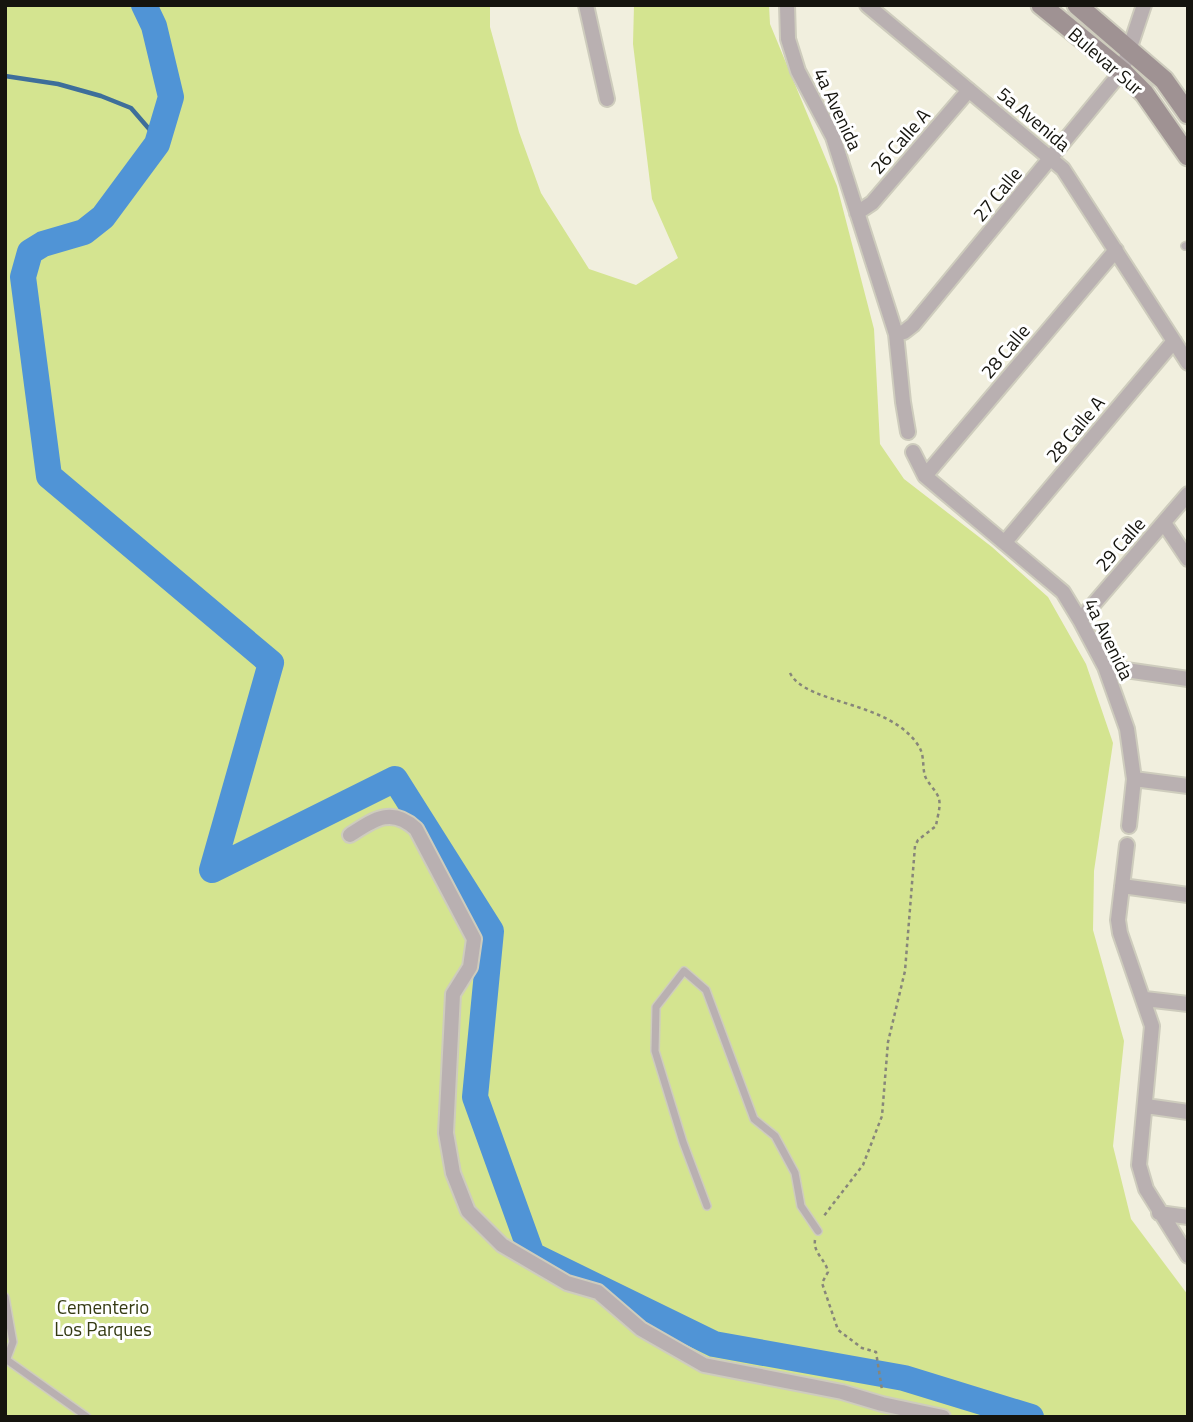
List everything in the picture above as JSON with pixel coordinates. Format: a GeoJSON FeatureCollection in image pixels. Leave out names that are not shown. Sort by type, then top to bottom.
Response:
{"type":"FeatureCollection","features":[{"type":"Feature","properties":{"kind":"main road","name":"Bulevar Sur"},"geometry":{"type":"LineString","coordinates":[[1041,5],[1144,93],[1188,156]]}},
{"type":"Feature","properties":{"kind":"main road","name":"Bulevar Sur"},"geometry":{"type":"LineString","coordinates":[[1077,5],[1164,80],[1188,114]]}},
{"type":"Feature","properties":{"kind":"street"},"geometry":{"type":"LineString","coordinates":[[586,5],[607,99]]}},
{"type":"Feature","properties":{"kind":"street","name":"4a Avenida"},"geometry":{"type":"LineString","coordinates":[[787,5],[788,39],[798,71],[833,137],[896,334],[908,432]]}},
{"type":"Feature","properties":{"kind":"street","name":"5a Avenida"},"geometry":{"type":"LineString","coordinates":[[867,5],[1063,169],[1188,363]]}},
{"type":"Feature","properties":{"kind":"street"},"geometry":{"type":"LineString","coordinates":[[1122,72],[1144,5]]}},
{"type":"Feature","properties":{"kind":"street","name":"27 Calle"},"geometry":{"type":"LineString","coordinates":[[896,334],[913,325],[1122,72]]}},
{"type":"Feature","properties":{"kind":"street","name":"26 Calle A"},"geometry":{"type":"LineString","coordinates":[[857,213],[872,203],[969,90]]}},
{"type":"Feature","properties":{"kind":"street","name":"28 Calle"},"geometry":{"type":"LineString","coordinates":[[925,477],[1115,250]]}},
{"type":"Feature","properties":{"kind":"street","name":"28 Calle A"},"geometry":{"type":"LineString","coordinates":[[1005,542],[1174,341]]}},
{"type":"Feature","properties":{"kind":"street","name":"4a Avenida"},"geometry":{"type":"LineString","coordinates":[[913,452],[925,477],[1063,592],[1080,620],[1105,667],[1126,729],[1133,779],[1129,825]]}},
{"type":"Feature","properties":{"kind":"street","name":"29 Calle"},"geometry":{"type":"LineString","coordinates":[[1080,620],[1188,494]]}},
{"type":"Feature","properties":{"kind":"street"},"geometry":{"type":"LineString","coordinates":[[1164,523],[1188,559]]}},
{"type":"Feature","properties":{"kind":"street"},"geometry":{"type":"LineString","coordinates":[[1105,667],[1188,679]]}},
{"type":"Feature","properties":{"kind":"street"},"geometry":{"type":"LineString","coordinates":[[1133,779],[1188,786]]}},
{"type":"Feature","properties":{"kind":"street"},"geometry":{"type":"LineString","coordinates":[[350,835],[375,819],[391,816],[406,820],[415,829],[474,939],[470,967],[453,994],[446,1133],[453,1172],[468,1211],[484,1229],[502,1245],[567,1283],[598,1292],[641,1329],[704,1365],[842,1392],[943,1417]]}},
{"type":"Feature","properties":{"kind":"street"},"geometry":{"type":"LineString","coordinates":[[1127,845],[1118,920],[1153,1026],[1139,1165],[1146,1189],[1188,1256]]}},
{"type":"Feature","properties":{"kind":"street"},"geometry":{"type":"LineString","coordinates":[[1122,886],[1188,895]]}},
{"type":"Feature","properties":{"kind":"street"},"geometry":{"type":"LineString","coordinates":[[1145,999],[1188,1004]]}},
{"type":"Feature","properties":{"kind":"street"},"geometry":{"type":"LineString","coordinates":[[1146,1106],[1188,1112]]}},
{"type":"Feature","properties":{"kind":"street"},"geometry":{"type":"LineString","coordinates":[[1159,1213],[1188,1217]]}},
{"type":"Feature","properties":{"kind":"lane"},"geometry":{"type":"LineString","coordinates":[[707,1206],[683,1142],[655,1051],[656,1007],[684,971],[706,989],[754,1119],[775,1136],[796,1173],[801,1206],[818,1231]]}},
{"type":"Feature","properties":{"kind":"lane"},"geometry":{"type":"LineString","coordinates":[[5,1297],[13,1342],[6,1360],[87,1417]]}},
{"type":"Feature","properties":{"kind":"path"},"geometry":{"type":"LineString","coordinates":[[790,673],[806,689],[886,716],[900,724],[919,746],[924,757],[924,774],[939,799],[936,826],[918,840],[915,846],[905,971],[888,1042],[882,1116],[863,1165],[822,1219],[814,1244],[827,1266],[828,1272],[822,1283],[838,1331],[862,1348],[876,1352],[883,1399]]}},
{"type":"Feature","properties":{"kind":"green space","name":"Cementerio Los Parques"},"geometry":{"type":"Polygon","coordinates":[[[5,5],[490,5],[490,27],[519,132],[541,193],[589,269],[636,285],[678,258],[652,199],[633,44],[634,5],[769,5],[770,24],[837,186],[874,329],[880,444],[904,479],[992,547],[1048,597],[1086,664],[1113,743],[1094,871],[1093,930],[1124,1041],[1113,1146],[1131,1219],[1188,1295],[1188,1417],[5,1417],[5,5]]]}},
{"type":"Feature","properties":{"kind":"waterway"},"geometry":{"type":"LineString","coordinates":[[144,5],[154,26],[171,97],[157,144],[103,217],[84,232],[43,244],[30,252],[23,277],[49,476],[271,663],[212,870],[395,779],[491,931],[475,1097],[532,1255],[714,1344],[904,1378],[1031,1417]]}},
{"type":"Feature","properties":{"kind":"waterway"},"geometry":{"type":"LineString","coordinates":[[5,76],[58,84],[131,108],[150,130],[157,144]]}}]}
